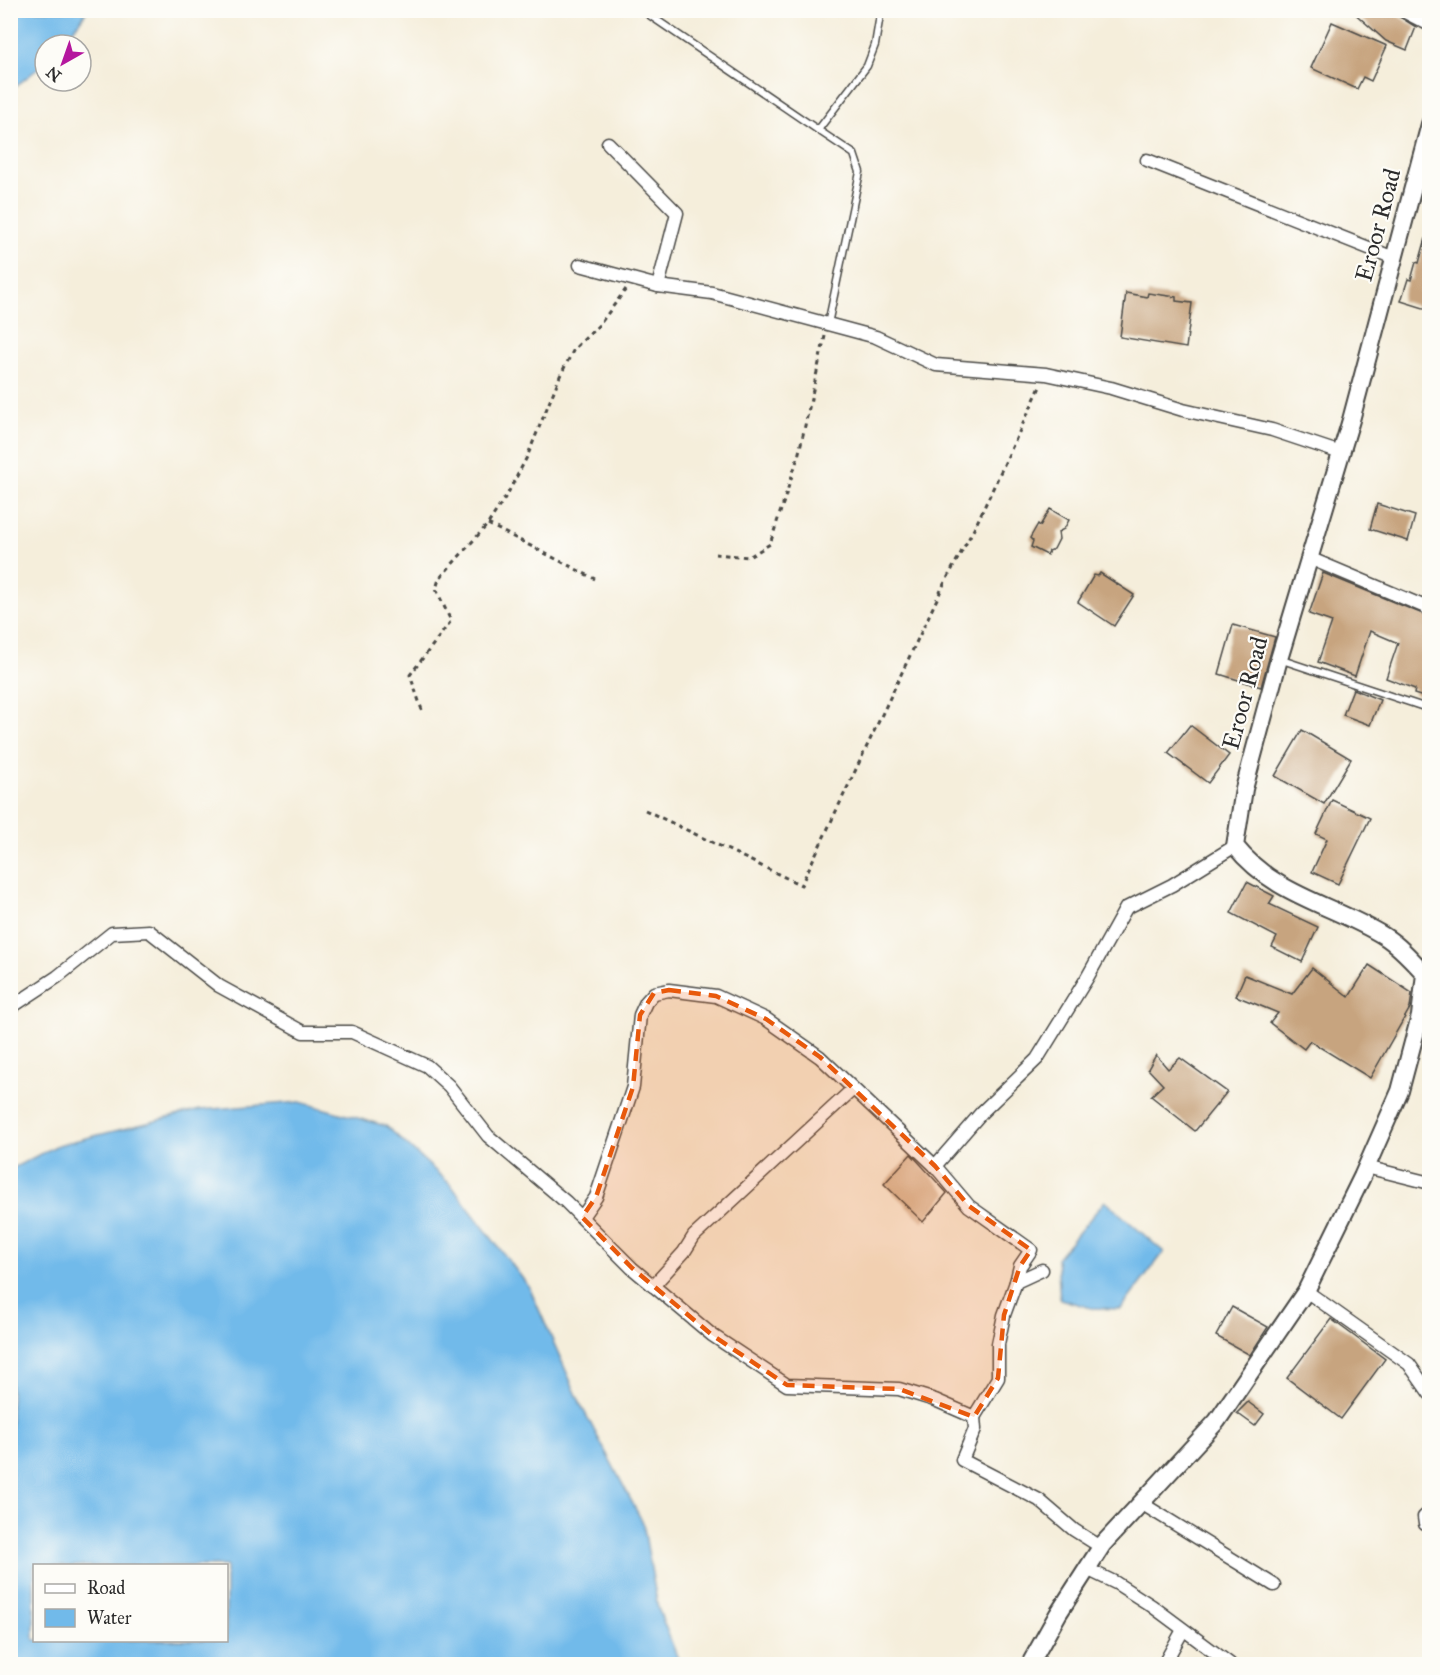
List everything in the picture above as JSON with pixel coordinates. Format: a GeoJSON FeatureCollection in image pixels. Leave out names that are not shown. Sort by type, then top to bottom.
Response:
{"type":"FeatureCollection","features":[{"type":"Feature","properties":{"kind":"main road","name":"Eroor Road"},"geometry":{"type":"LineString","coordinates":[[1235,846],[1244,789],[1279,659],[1341,453],[1394,258],[1422,182],[1430,124]]}},
{"type":"Feature","properties":{"kind":"main road"},"geometry":{"type":"LineString","coordinates":[[1029,1665],[1058,1614],[1101,1548],[1217,1421],[1306,1291],[1364,1172],[1400,1091],[1420,1016],[1427,974],[1405,953],[1385,937],[1274,883],[1249,863],[1235,846]]}},
{"type":"Feature","properties":{"kind":"street"},"geometry":{"type":"LineString","coordinates":[[1401,10],[1430,25]]}},
{"type":"Feature","properties":{"kind":"street"},"geometry":{"type":"LineString","coordinates":[[608,143],[677,213],[658,286]]}},
{"type":"Feature","properties":{"kind":"street"},"geometry":{"type":"LineString","coordinates":[[1147,160],[1394,258]]}},
{"type":"Feature","properties":{"kind":"street"},"geometry":{"type":"LineString","coordinates":[[580,265],[658,286],[712,292],[876,337],[936,365],[1046,375],[1111,388],[1183,410],[1272,430],[1341,453]]}},
{"type":"Feature","properties":{"kind":"street"},"geometry":{"type":"LineString","coordinates":[[1309,558],[1430,609]]}},
{"type":"Feature","properties":{"kind":"street"},"geometry":{"type":"LineString","coordinates":[[935,1166],[982,1112],[1037,1059],[1087,978],[1126,908],[1172,885],[1235,846]]}},
{"type":"Feature","properties":{"kind":"street"},"geometry":{"type":"LineString","coordinates":[[10,1008],[57,977],[112,933],[149,931],[219,986],[303,1032],[352,1032],[428,1066],[448,1086],[488,1136],[542,1180],[632,1268],[712,1335],[787,1385],[899,1389],[935,1400],[974,1417]]}},
{"type":"Feature","properties":{"kind":"street"},"geometry":{"type":"LineString","coordinates":[[582,1217],[596,1197],[620,1128],[633,1087],[640,1015],[646,1002],[654,993],[669,990],[717,996],[766,1019],[820,1057],[935,1166],[969,1206],[1031,1250],[1020,1266],[1004,1315],[998,1344],[998,1378],[974,1417],[975,1429],[962,1460],[1040,1500],[1074,1530],[1101,1548]]}},
{"type":"Feature","properties":{"kind":"street"},"geometry":{"type":"LineString","coordinates":[[653,1286],[684,1252],[694,1236],[853,1089]]}},
{"type":"Feature","properties":{"kind":"street"},"geometry":{"type":"LineString","coordinates":[[1364,1172],[1430,1183]]}},
{"type":"Feature","properties":{"kind":"street"},"geometry":{"type":"LineString","coordinates":[[1016,1282],[1042,1270]]}},
{"type":"Feature","properties":{"kind":"street"},"geometry":{"type":"LineString","coordinates":[[1306,1291],[1408,1364],[1430,1394]]}},
{"type":"Feature","properties":{"kind":"street"},"geometry":{"type":"LineString","coordinates":[[1141,1503],[1274,1585]]}},
{"type":"Feature","properties":{"kind":"street"},"geometry":{"type":"LineString","coordinates":[[1087,1569],[1116,1583],[1183,1630],[1223,1663]]}},
{"type":"Feature","properties":{"kind":"street"},"geometry":{"type":"LineString","coordinates":[[1164,1665],[1183,1630]]}},
{"type":"Feature","properties":{"kind":"lane"},"geometry":{"type":"LineString","coordinates":[[642,10],[854,154],[860,172],[828,324]]}},
{"type":"Feature","properties":{"kind":"lane"},"geometry":{"type":"LineString","coordinates":[[818,130],[867,66],[875,45],[880,13],[873,10]]}},
{"type":"Feature","properties":{"kind":"lane"},"geometry":{"type":"LineString","coordinates":[[1279,659],[1430,709]]}},
{"type":"Feature","properties":{"kind":"path"},"geometry":{"type":"LineString","coordinates":[[422,710],[410,675],[451,621],[436,589],[439,579],[488,524],[508,493],[527,457],[560,376],[574,349],[600,324],[633,279]]}},
{"type":"Feature","properties":{"kind":"path"},"geometry":{"type":"LineString","coordinates":[[715,554],[749,557],[770,544],[798,457],[828,324]]}},
{"type":"Feature","properties":{"kind":"path"},"geometry":{"type":"LineString","coordinates":[[645,810],[801,885],[944,584],[975,527],[1046,375]]}},
{"type":"Feature","properties":{"kind":"path"},"geometry":{"type":"LineString","coordinates":[[488,524],[595,579]]}},
{"type":"Feature","properties":{"kind":"highlighted area"},"geometry":{"type":"Polygon","coordinates":[[[669,990],[716,996],[766,1019],[820,1057],[935,1166],[969,1206],[1031,1250],[1020,1266],[1004,1315],[998,1378],[974,1417],[899,1389],[787,1385],[712,1335],[632,1268],[582,1217],[596,1197],[633,1087],[640,1015],[654,993],[669,990]]]}},
{"type":"Feature","properties":{"kind":"water"},"geometry":{"type":"Polygon","coordinates":[[[11,10],[87,11],[71,33],[33,33],[33,73],[11,90],[11,10]]]}},
{"type":"Feature","properties":{"kind":"water"},"geometry":{"type":"Polygon","coordinates":[[[300,1102],[386,1126],[451,1185],[529,1287],[582,1407],[643,1523],[658,1608],[680,1664],[11,1664],[11,1169],[58,1145],[200,1110],[300,1102]]]}},
{"type":"Feature","properties":{"kind":"water"},"geometry":{"type":"Polygon","coordinates":[[[1105,1201],[1164,1252],[1121,1309],[1091,1308],[1060,1299],[1057,1258],[1105,1201]]]}},
{"type":"Feature","properties":{"kind":"building"},"geometry":{"type":"Polygon","coordinates":[[[1351,10],[1389,10],[1416,27],[1407,50],[1386,41],[1351,10]]]}},
{"type":"Feature","properties":{"kind":"building"},"geometry":{"type":"Polygon","coordinates":[[[1332,22],[1387,46],[1371,81],[1363,77],[1357,89],[1311,68],[1332,22]]]}},
{"type":"Feature","properties":{"kind":"building"},"geometry":{"type":"Polygon","coordinates":[[[1426,238],[1430,239],[1430,310],[1401,301],[1416,262],[1419,263],[1426,238]]]}},
{"type":"Feature","properties":{"kind":"building"},"geometry":{"type":"Polygon","coordinates":[[[1126,293],[1147,297],[1148,293],[1176,297],[1176,301],[1192,303],[1186,348],[1120,337],[1126,293]]]}},
{"type":"Feature","properties":{"kind":"building"},"geometry":{"type":"Polygon","coordinates":[[[1377,504],[1415,516],[1408,541],[1370,529],[1377,504]]]}},
{"type":"Feature","properties":{"kind":"building"},"geometry":{"type":"Polygon","coordinates":[[[1050,509],[1069,520],[1064,529],[1058,532],[1059,539],[1054,549],[1047,555],[1031,547],[1033,541],[1030,538],[1050,509]]]}},
{"type":"Feature","properties":{"kind":"building"},"geometry":{"type":"Polygon","coordinates":[[[1100,573],[1134,595],[1114,626],[1078,602],[1094,575],[1098,576],[1100,573]]]}},
{"type":"Feature","properties":{"kind":"building"},"geometry":{"type":"Polygon","coordinates":[[[1323,573],[1430,617],[1430,699],[1414,694],[1415,689],[1386,678],[1398,643],[1370,631],[1355,676],[1318,662],[1332,622],[1309,614],[1323,573]]]}},
{"type":"Feature","properties":{"kind":"building"},"geometry":{"type":"Polygon","coordinates":[[[1233,625],[1275,637],[1261,687],[1219,674],[1233,625]]]}},
{"type":"Feature","properties":{"kind":"building"},"geometry":{"type":"Polygon","coordinates":[[[1353,689],[1380,700],[1370,725],[1343,715],[1353,689]]]}},
{"type":"Feature","properties":{"kind":"building"},"geometry":{"type":"Polygon","coordinates":[[[1190,725],[1229,755],[1208,783],[1168,753],[1190,725]]]}},
{"type":"Feature","properties":{"kind":"building"},"geometry":{"type":"Polygon","coordinates":[[[1302,730],[1351,759],[1324,804],[1275,776],[1302,730]]]}},
{"type":"Feature","properties":{"kind":"building"},"geometry":{"type":"Polygon","coordinates":[[[1332,800],[1370,818],[1338,884],[1312,872],[1327,839],[1316,834],[1332,800]]]}},
{"type":"Feature","properties":{"kind":"building"},"geometry":{"type":"Polygon","coordinates":[[[1247,882],[1274,896],[1269,904],[1318,927],[1302,962],[1272,947],[1277,937],[1231,913],[1247,882]]]}},
{"type":"Feature","properties":{"kind":"building"},"geometry":{"type":"Polygon","coordinates":[[[1369,965],[1412,993],[1410,1008],[1370,1078],[1310,1041],[1304,1049],[1270,1023],[1278,1013],[1236,996],[1245,975],[1292,994],[1312,968],[1349,997],[1369,965]]]}},
{"type":"Feature","properties":{"kind":"building"},"geometry":{"type":"Polygon","coordinates":[[[1156,1055],[1168,1069],[1180,1058],[1227,1092],[1195,1131],[1151,1096],[1163,1085],[1148,1069],[1156,1055]]]}},
{"type":"Feature","properties":{"kind":"building"},"geometry":{"type":"Polygon","coordinates":[[[911,1154],[947,1193],[923,1222],[884,1184],[911,1154]]]}},
{"type":"Feature","properties":{"kind":"building"},"geometry":{"type":"Polygon","coordinates":[[[1232,1307],[1268,1327],[1250,1355],[1216,1336],[1232,1307]]]}},
{"type":"Feature","properties":{"kind":"building"},"geometry":{"type":"Polygon","coordinates":[[[1331,1319],[1385,1359],[1341,1419],[1287,1378],[1331,1319]]]}},
{"type":"Feature","properties":{"kind":"building"},"geometry":{"type":"Polygon","coordinates":[[[1248,1402],[1264,1414],[1255,1426],[1237,1413],[1248,1402]]]}}]}
